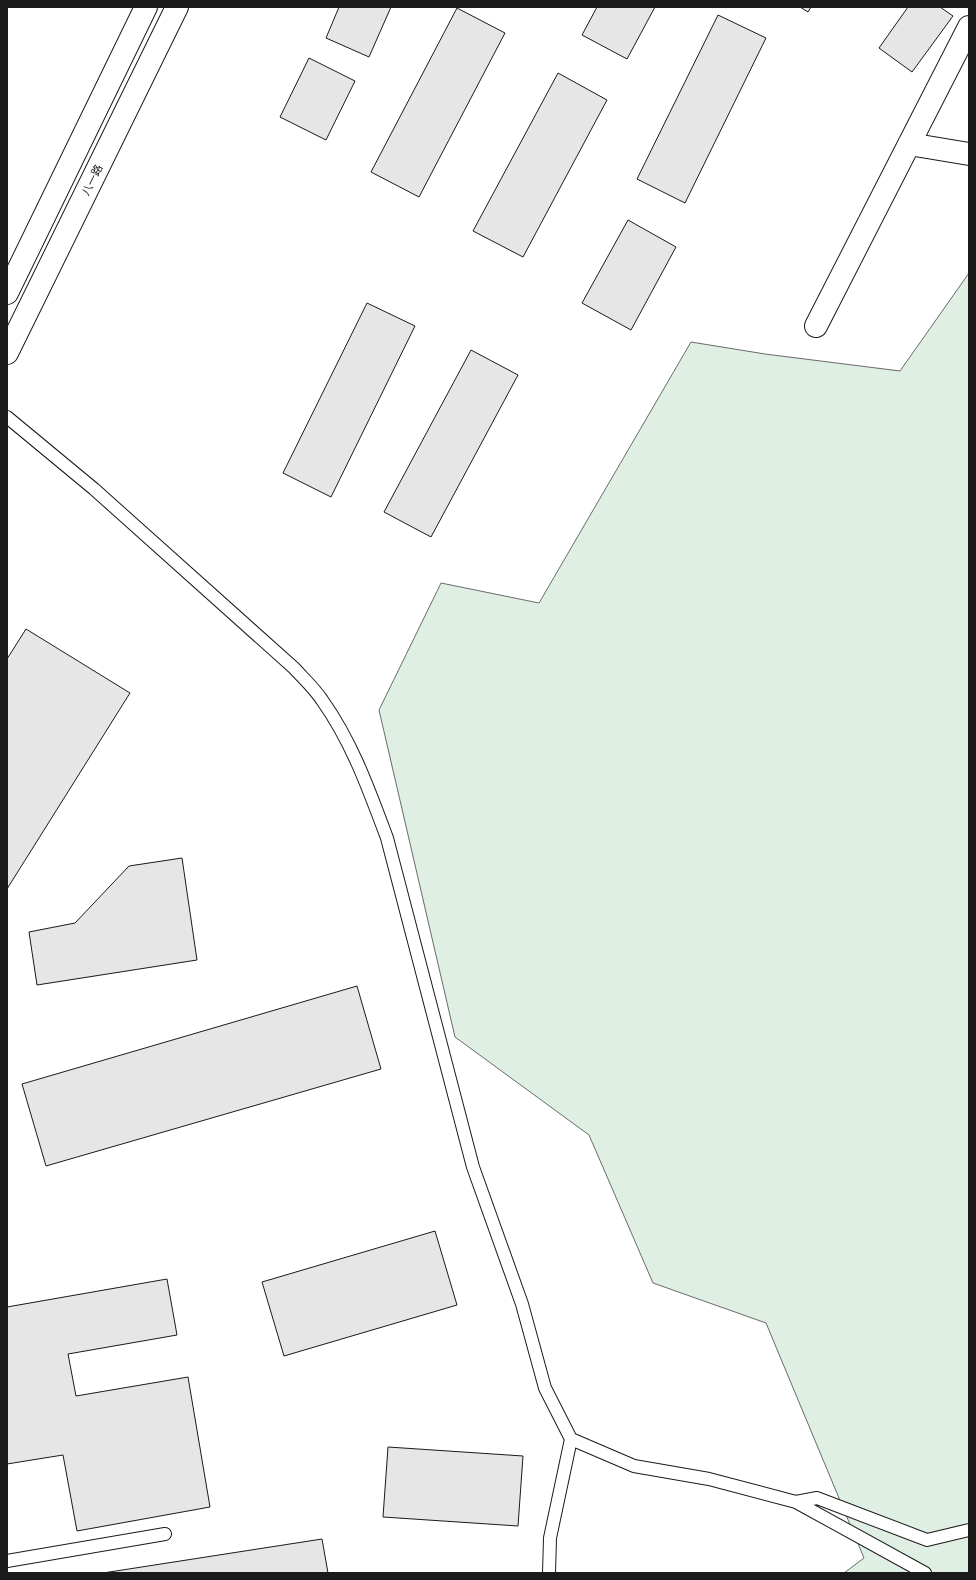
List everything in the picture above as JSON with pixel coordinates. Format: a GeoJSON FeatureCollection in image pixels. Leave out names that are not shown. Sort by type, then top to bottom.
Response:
{"type":"FeatureCollection","features":[{"type":"Feature","properties":{"kind":"main road"},"geometry":{"type":"LineString","coordinates":[[7,293],[146,7]]}},
{"type":"Feature","properties":{"kind":"main road","name":"八一路"},"geometry":{"type":"LineString","coordinates":[[7,353],[176,7]]}},
{"type":"Feature","properties":{"kind":"main road"},"geometry":{"type":"LineString","coordinates":[[816,326],[969,27]]}},
{"type":"Feature","properties":{"kind":"main road"},"geometry":{"type":"LineString","coordinates":[[909,144],[969,154]]}},
{"type":"Feature","properties":{"kind":"lane"},"geometry":{"type":"LineString","coordinates":[[7,417],[94,489],[294,668],[322,700],[348,742],[368,787],[387,838],[473,1167],[522,1304],[545,1388],[571,1440],[550,1538],[549,1573]]}},
{"type":"Feature","properties":{"kind":"lane"},"geometry":{"type":"LineString","coordinates":[[571,1440],[634,1466],[709,1479],[796,1502],[925,1573]]}},
{"type":"Feature","properties":{"kind":"lane"},"geometry":{"type":"LineString","coordinates":[[796,1502],[817,1498],[927,1540],[969,1530]]}},
{"type":"Feature","properties":{"kind":"lane"},"geometry":{"type":"LineString","coordinates":[[7,1560],[165,1534]]}},
{"type":"Feature","properties":{"kind":"green space"},"geometry":{"type":"Polygon","coordinates":[[[969,273],[969,1573],[844,1573],[864,1558],[766,1323],[653,1283],[589,1135],[455,1037],[379,710],[441,583],[539,603],[691,342],[765,354],[900,371],[969,273]]]}},
{"type":"Feature","properties":{"kind":"building"},"geometry":{"type":"Polygon","coordinates":[[[339,7],[391,7],[369,57],[326,38],[339,7]]]}},
{"type":"Feature","properties":{"kind":"building"},"geometry":{"type":"Polygon","coordinates":[[[597,7],[655,7],[627,59],[582,35],[597,7]]]}},
{"type":"Feature","properties":{"kind":"building"},"geometry":{"type":"Polygon","coordinates":[[[800,7],[811,7],[808,12],[800,7]]]}},
{"type":"Feature","properties":{"kind":"building"},"geometry":{"type":"Polygon","coordinates":[[[908,7],[940,7],[953,16],[912,72],[879,48],[908,7]]]}},
{"type":"Feature","properties":{"kind":"building"},"geometry":{"type":"Polygon","coordinates":[[[457,8],[505,33],[419,197],[371,172],[457,8]]]}},
{"type":"Feature","properties":{"kind":"building"},"geometry":{"type":"Polygon","coordinates":[[[718,15],[766,38],[685,203],[637,179],[718,15]]]}},
{"type":"Feature","properties":{"kind":"building"},"geometry":{"type":"Polygon","coordinates":[[[309,58],[355,81],[326,140],[280,117],[309,58]]]}},
{"type":"Feature","properties":{"kind":"building"},"geometry":{"type":"Polygon","coordinates":[[[558,73],[607,100],[523,257],[473,231],[558,73]]]}},
{"type":"Feature","properties":{"kind":"building"},"geometry":{"type":"Polygon","coordinates":[[[628,220],[676,247],[631,330],[582,303],[628,220]]]}},
{"type":"Feature","properties":{"kind":"building"},"geometry":{"type":"Polygon","coordinates":[[[367,303],[415,326],[331,497],[283,473],[367,303]]]}},
{"type":"Feature","properties":{"kind":"building"},"geometry":{"type":"Polygon","coordinates":[[[471,350],[518,375],[431,537],[384,512],[471,350]]]}},
{"type":"Feature","properties":{"kind":"building"},"geometry":{"type":"Polygon","coordinates":[[[26,629],[130,693],[7,889],[7,659],[26,629]]]}},
{"type":"Feature","properties":{"kind":"building"},"geometry":{"type":"Polygon","coordinates":[[[182,858],[197,960],[37,985],[29,932],[75,923],[129,866],[182,858]]]}},
{"type":"Feature","properties":{"kind":"building"},"geometry":{"type":"Polygon","coordinates":[[[357,986],[381,1069],[46,1166],[22,1084],[357,986]]]}},
{"type":"Feature","properties":{"kind":"building"},"geometry":{"type":"Polygon","coordinates":[[[435,1231],[457,1305],[284,1356],[262,1282],[435,1231]]]}},
{"type":"Feature","properties":{"kind":"building"},"geometry":{"type":"Polygon","coordinates":[[[167,1279],[177,1335],[68,1354],[76,1396],[188,1377],[210,1507],[77,1531],[63,1455],[7,1464],[7,1307],[167,1279]]]}},
{"type":"Feature","properties":{"kind":"building"},"geometry":{"type":"Polygon","coordinates":[[[388,1447],[523,1456],[518,1526],[383,1517],[388,1447]]]}},
{"type":"Feature","properties":{"kind":"building"},"geometry":{"type":"Polygon","coordinates":[[[322,1539],[328,1573],[103,1573],[322,1539]]]}}]}
